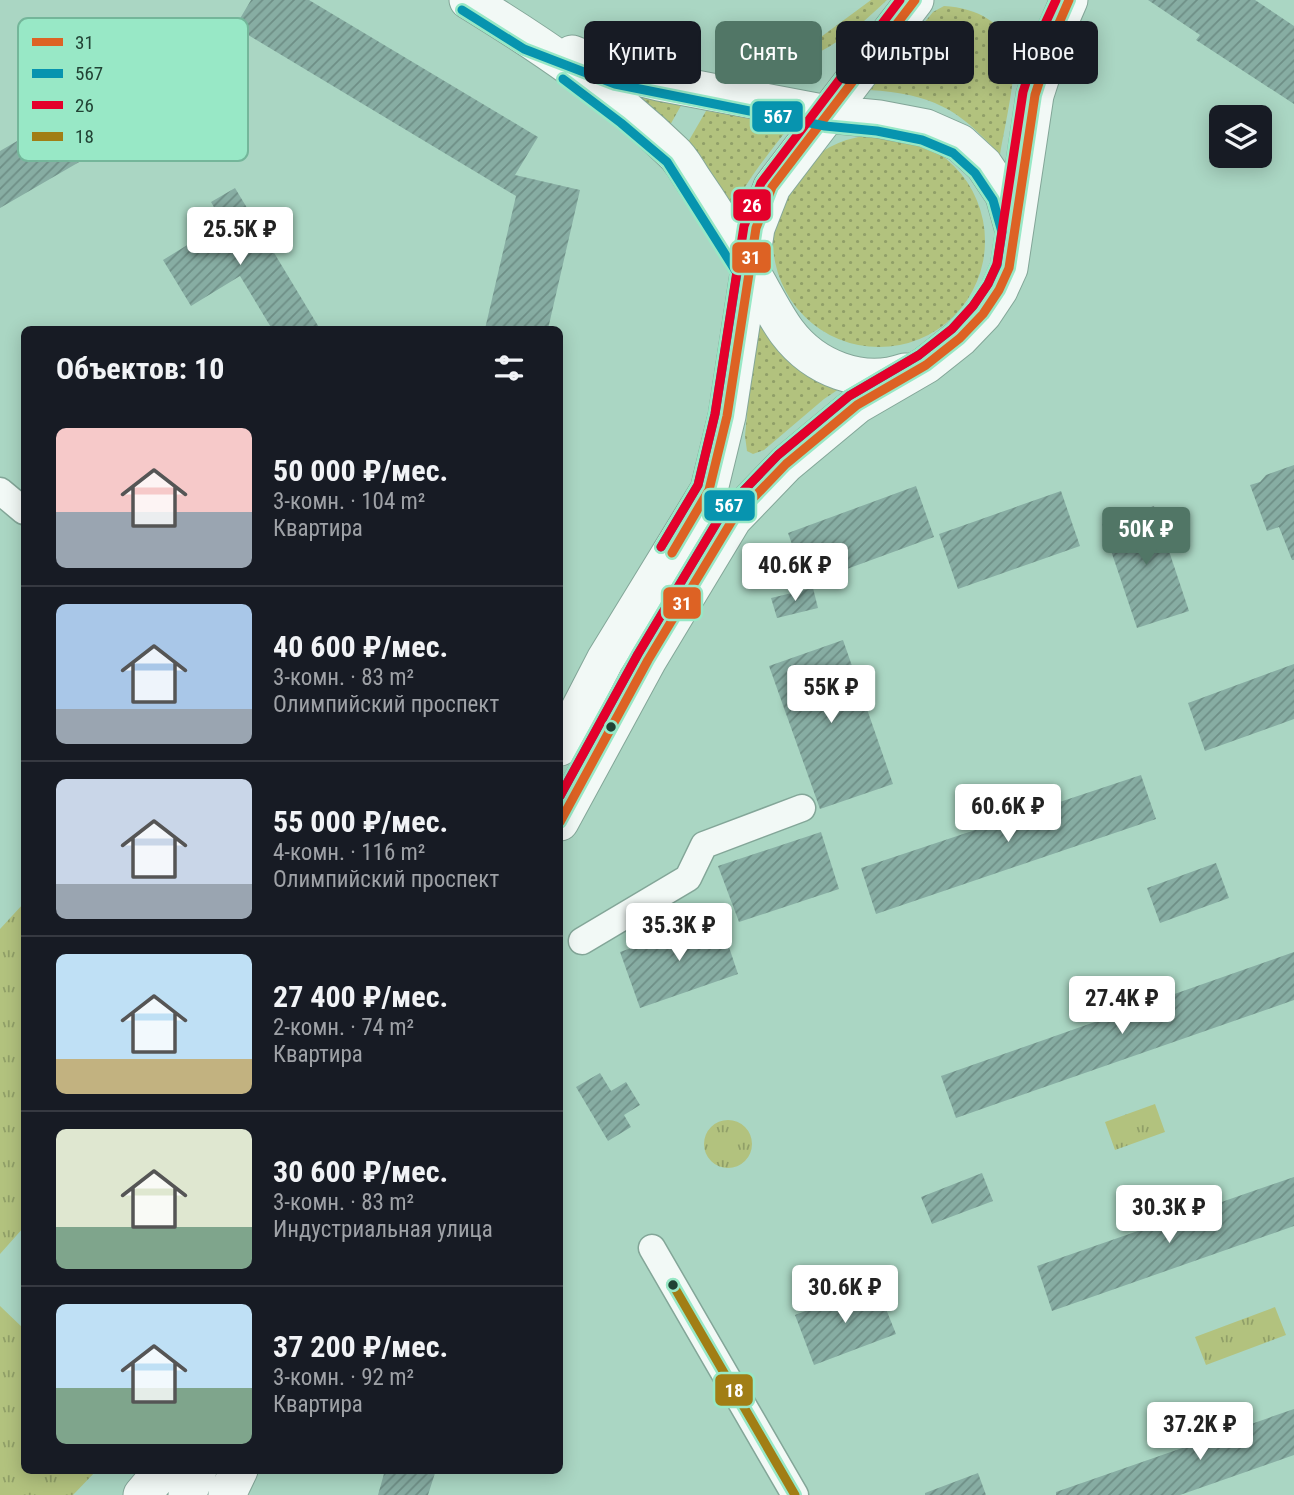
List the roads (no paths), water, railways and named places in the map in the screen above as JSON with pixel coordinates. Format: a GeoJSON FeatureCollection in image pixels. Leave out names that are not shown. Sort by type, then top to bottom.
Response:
{"type":"FeatureCollection","features":[{"type":"Feature","properties":{"kind":"main road"},"geometry":{"type":"LineString","coordinates":[[468,0],[529,37],[629,113],[676,154],[788,332],[812,357],[841,372],[870,378],[888,378],[926,365]]}},
{"type":"Feature","properties":{"kind":"main road"},"geometry":{"type":"LineString","coordinates":[[563,741],[605,660],[709,490],[727,416],[757,228],[772,187],[915,0]]}},
{"type":"Feature","properties":{"kind":"main road"},"geometry":{"type":"LineString","coordinates":[[563,816],[648,660],[733,519],[786,464],[857,405],[926,365],[960,338],[983,314],[999,290],[1009,268],[1035,95],[1056,30],[1069,0]]}},
{"type":"Feature","properties":{"kind":"main road"},"geometry":{"type":"LineString","coordinates":[[529,37],[618,72],[827,114],[879,119],[926,128],[960,143],[984,164],[1004,195],[1014,231]]}},
{"type":"Feature","properties":{"kind":"main road"},"geometry":{"type":"LineString","coordinates":[[142,1495],[160,1474]]}},
{"type":"Feature","properties":{"kind":"main road"},"geometry":{"type":"LineString","coordinates":[[187,1495],[196,1474]]}},
{"type":"Feature","properties":{"kind":"main road"},"geometry":{"type":"LineString","coordinates":[[227,1495],[239,1474]]}},
{"type":"Feature","properties":{"kind":"main road"},"geometry":{"type":"LineString","coordinates":[[240,1495],[241,1474]]}},
{"type":"Feature","properties":{"kind":"street"},"geometry":{"type":"LineString","coordinates":[[0,491],[21,508]]}},
{"type":"Feature","properties":{"kind":"street"},"geometry":{"type":"LineString","coordinates":[[582,941],[688,878],[704,845],[802,807]]}},
{"type":"Feature","properties":{"kind":"street"},"geometry":{"type":"LineString","coordinates":[[652,1248],[795,1495]]}}]}
